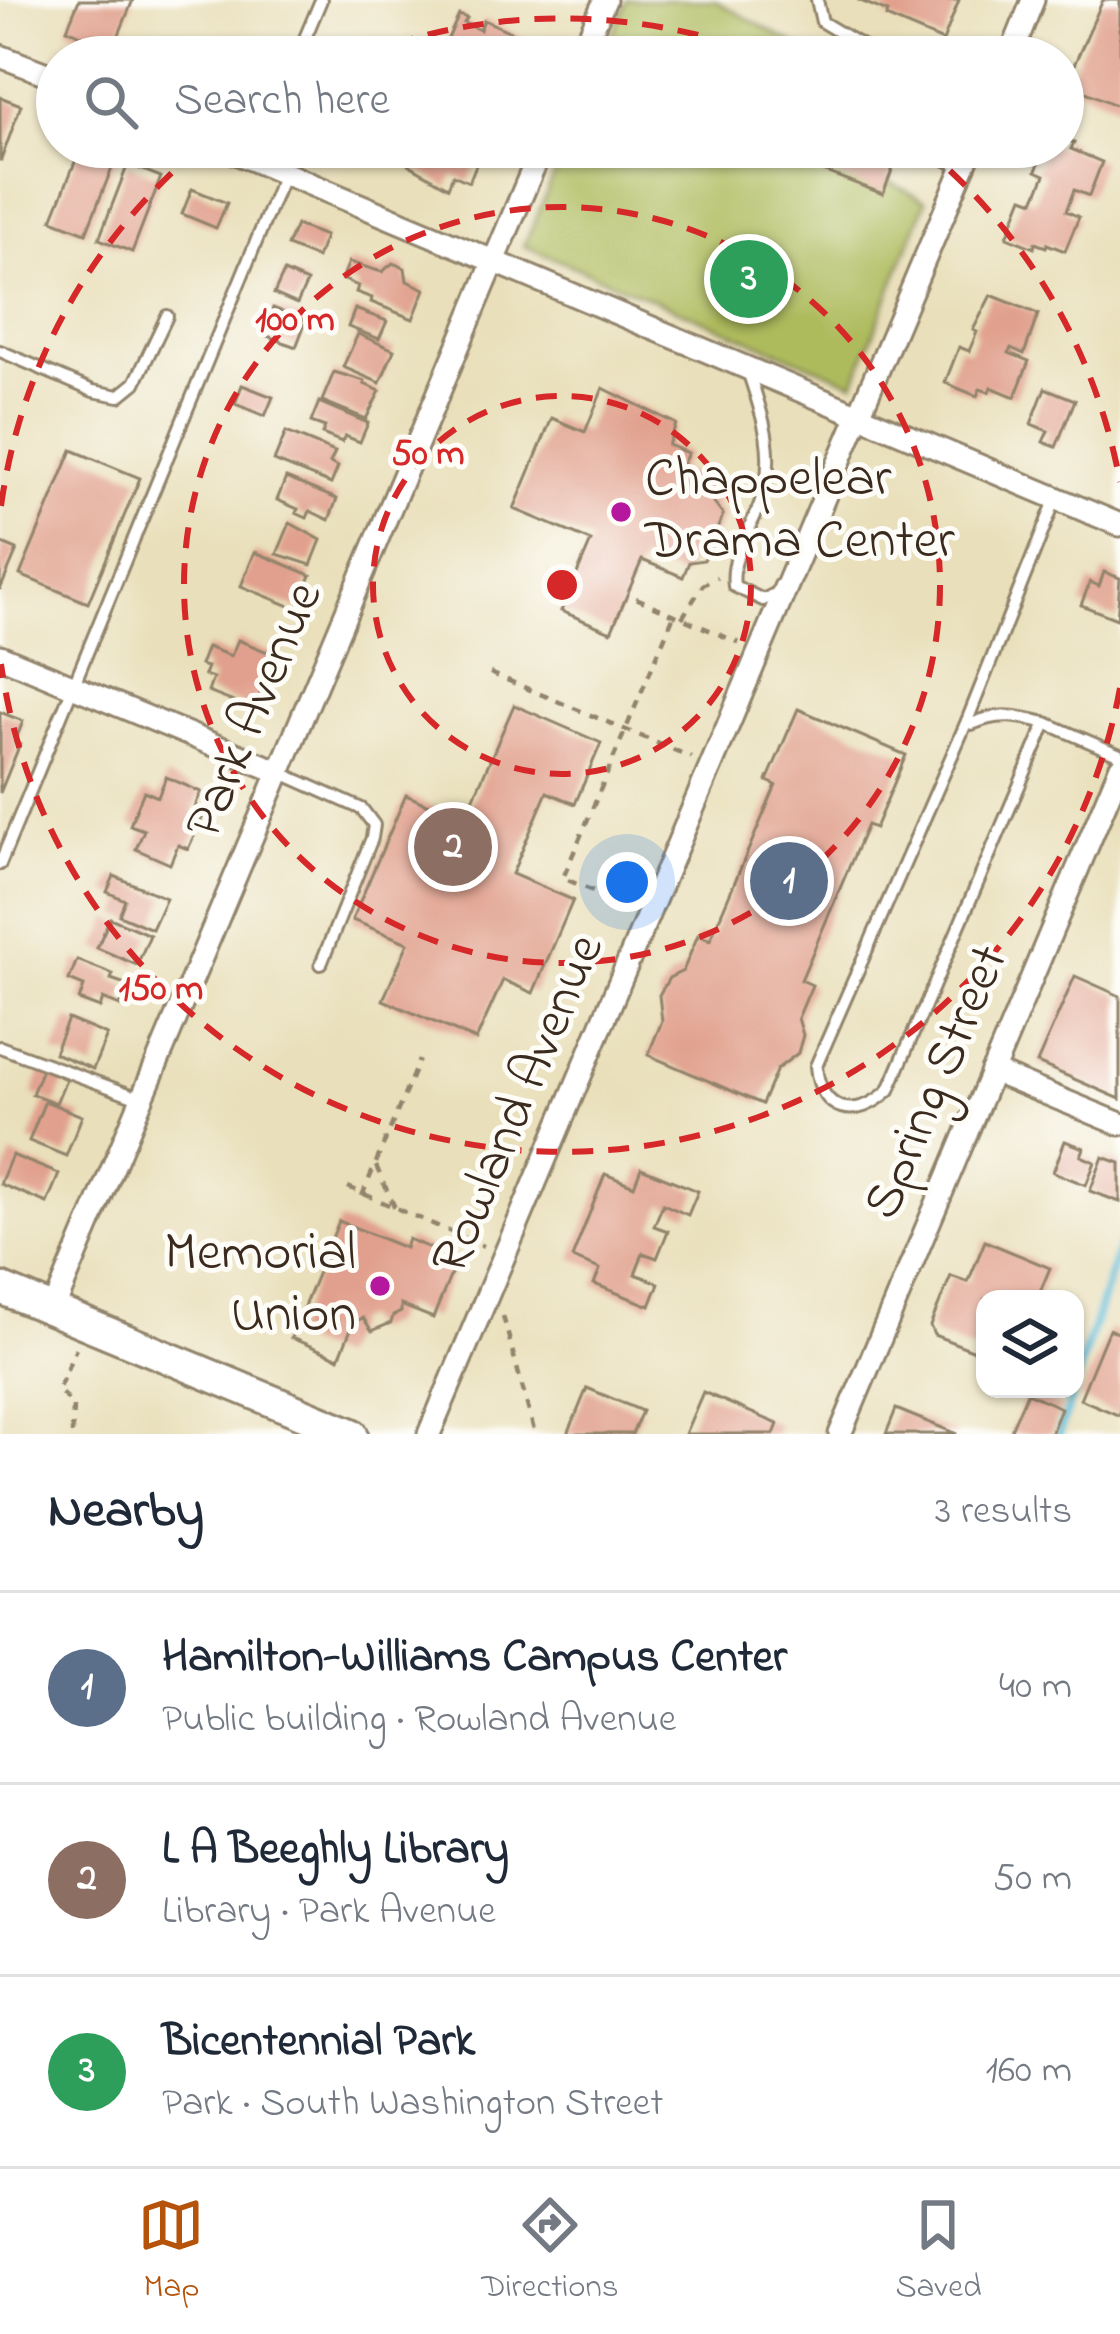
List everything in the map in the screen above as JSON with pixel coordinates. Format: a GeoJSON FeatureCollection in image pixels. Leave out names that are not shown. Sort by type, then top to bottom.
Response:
{"type":"FeatureCollection","features":[{"type":"Feature","properties":{"kind":"street"},"geometry":{"type":"LineString","coordinates":[[589,36],[605,0]]}},
{"type":"Feature","properties":{"kind":"street"},"geometry":{"type":"LineString","coordinates":[[1018,36],[1033,0]]}},
{"type":"Feature","properties":{"kind":"street"},"geometry":{"type":"LineString","coordinates":[[0,56],[36,70]]}},
{"type":"Feature","properties":{"kind":"street"},"geometry":{"type":"LineString","coordinates":[[276,168],[1120,525]]}},
{"type":"Feature","properties":{"kind":"street","name":"Park Avenue"},"geometry":{"type":"LineString","coordinates":[[53,1310],[533,168]]}},
{"type":"Feature","properties":{"kind":"street","name":"Rowland Avenue"},"geometry":{"type":"LineString","coordinates":[[429,1434],[963,168]]}},
{"type":"Feature","properties":{"kind":"street"},"geometry":{"type":"LineString","coordinates":[[0,656],[279,772]]}},
{"type":"Feature","properties":{"kind":"street","name":"Spring Street"},"geometry":{"type":"LineString","coordinates":[[839,1434],[1120,768]]}},
{"type":"Feature","properties":{"kind":"street"},"geometry":{"type":"LineString","coordinates":[[992,1071],[1120,1124]]}},
{"type":"Feature","properties":{"kind":"street"},"geometry":{"type":"LineString","coordinates":[[0,1288],[352,1434]]}},
{"type":"Feature","properties":{"kind":"lane"},"geometry":{"type":"LineString","coordinates":[[306,36],[321,0]]}},
{"type":"Feature","properties":{"kind":"lane"},"geometry":{"type":"LineString","coordinates":[[817,0],[822,22],[845,36]]}},
{"type":"Feature","properties":{"kind":"lane"},"geometry":{"type":"LineString","coordinates":[[0,864],[284,174]]}},
{"type":"Feature","properties":{"kind":"lane"},"geometry":{"type":"LineString","coordinates":[[0,351],[93,391],[118,396],[135,383],[167,316]]}},
{"type":"Feature","properties":{"kind":"lane"},"geometry":{"type":"LineString","coordinates":[[747,368],[770,447],[763,498],[732,568],[734,586],[747,595],[764,600],[776,593],[857,415]]}},
{"type":"Feature","properties":{"kind":"lane"},"geometry":{"type":"LineString","coordinates":[[1046,723],[889,1090],[875,1103],[853,1110],[832,1103],[818,1089],[816,1066],[967,722],[1056,498]]}},
{"type":"Feature","properties":{"kind":"lane"},"geometry":{"type":"LineString","coordinates":[[967,722],[993,715],[1018,716],[1120,755]]}},
{"type":"Feature","properties":{"kind":"lane"},"geometry":{"type":"LineString","coordinates":[[279,772],[362,809],[374,825],[321,964]]}},
{"type":"Feature","properties":{"kind":"lane"},"geometry":{"type":"LineString","coordinates":[[0,1048],[142,1099]]}},
{"type":"Feature","properties":{"kind":"path"},"geometry":{"type":"LineString","coordinates":[[650,914],[563,878],[678,617],[703,585],[732,568]]}},
{"type":"Feature","properties":{"kind":"path"},"geometry":{"type":"LineString","coordinates":[[636,598],[761,653]]}},
{"type":"Feature","properties":{"kind":"path"},"geometry":{"type":"LineString","coordinates":[[490,673],[712,766]]}},
{"type":"Feature","properties":{"kind":"path"},"geometry":{"type":"LineString","coordinates":[[362,1196],[419,1060]]}},
{"type":"Feature","properties":{"kind":"path"},"geometry":{"type":"LineString","coordinates":[[375,1165],[396,1210]]}},
{"type":"Feature","properties":{"kind":"path"},"geometry":{"type":"LineString","coordinates":[[348,1187],[505,1256]]}},
{"type":"Feature","properties":{"kind":"path"},"geometry":{"type":"LineString","coordinates":[[494,1282],[535,1434]]}},
{"type":"Feature","properties":{"kind":"path"},"geometry":{"type":"LineString","coordinates":[[72,1434],[73,1405],[58,1390],[86,1324]]}},
{"type":"Feature","properties":{"kind":"green space"},"geometry":{"type":"Polygon","coordinates":[[[627,0],[714,0],[779,36],[612,36],[627,0]]]}},
{"type":"Feature","properties":{"kind":"green space"},"geometry":{"type":"Polygon","coordinates":[[[557,168],[863,168],[926,201],[854,383],[524,246],[557,168]]]}},
{"type":"Feature","properties":{"kind":"building"},"geometry":{"type":"Polygon","coordinates":[[[79,0],[133,0],[118,36],[83,36],[67,29],[79,0]]]}},
{"type":"Feature","properties":{"kind":"building"},"geometry":{"type":"Polygon","coordinates":[[[858,0],[959,0],[945,36],[931,36],[886,17],[888,12],[858,0]]]}},
{"type":"Feature","properties":{"kind":"building"},"geometry":{"type":"Polygon","coordinates":[[[1103,0],[1120,0],[1120,107],[1084,91],[1084,43],[1103,0]]]}},
{"type":"Feature","properties":{"kind":"building"},"geometry":{"type":"Polygon","coordinates":[[[459,15],[467,18],[464,23],[480,30],[484,20],[520,36],[449,36],[459,15]]]}},
{"type":"Feature","properties":{"kind":"building"},"geometry":{"type":"Polygon","coordinates":[[[0,97],[21,105],[1,160],[0,160],[0,97]]]}},
{"type":"Feature","properties":{"kind":"building"},"geometry":{"type":"Polygon","coordinates":[[[1084,154],[1102,162],[1089,196],[1074,190],[1066,211],[1079,217],[1065,251],[1047,244],[1035,243],[1034,248],[1007,237],[1023,197],[1034,201],[1045,175],[1036,171],[1084,168],[1084,154]]]}},
{"type":"Feature","properties":{"kind":"building"},"geometry":{"type":"Polygon","coordinates":[[[73,168],[112,168],[86,233],[52,220],[73,168]]]}},
{"type":"Feature","properties":{"kind":"building"},"geometry":{"type":"Polygon","coordinates":[[[126,168],[161,177],[132,252],[99,239],[126,168]]]}},
{"type":"Feature","properties":{"kind":"building"},"geometry":{"type":"Polygon","coordinates":[[[415,168],[475,168],[469,182],[453,175],[448,187],[415,168]]]}},
{"type":"Feature","properties":{"kind":"building"},"geometry":{"type":"Polygon","coordinates":[[[815,168],[893,168],[883,194],[815,168]]]}},
{"type":"Feature","properties":{"kind":"building"},"geometry":{"type":"Polygon","coordinates":[[[192,189],[227,203],[216,228],[182,214],[192,189]]]}},
{"type":"Feature","properties":{"kind":"building"},"geometry":{"type":"Polygon","coordinates":[[[296,225],[325,236],[317,258],[287,246],[296,225]]]}},
{"type":"Feature","properties":{"kind":"building"},"geometry":{"type":"Polygon","coordinates":[[[349,262],[382,272],[393,263],[405,268],[407,281],[425,289],[413,319],[356,292],[358,286],[342,279],[349,262]]]}},
{"type":"Feature","properties":{"kind":"building"},"geometry":{"type":"Polygon","coordinates":[[[284,272],[307,282],[297,304],[274,294],[284,272]]]}},
{"type":"Feature","properties":{"kind":"building"},"geometry":{"type":"Polygon","coordinates":[[[991,295],[1038,314],[1024,354],[1011,348],[1009,353],[1029,361],[1015,397],[991,387],[989,392],[980,389],[977,396],[945,383],[959,347],[969,351],[977,332],[973,330],[991,295]]]}},
{"type":"Feature","properties":{"kind":"building"},"geometry":{"type":"Polygon","coordinates":[[[273,308],[306,321],[296,347],[262,334],[273,308]]]}},
{"type":"Feature","properties":{"kind":"building"},"geometry":{"type":"Polygon","coordinates":[[[355,309],[387,321],[379,339],[348,327],[355,309]]]}},
{"type":"Feature","properties":{"kind":"building"},"geometry":{"type":"Polygon","coordinates":[[[358,334],[394,350],[380,383],[343,367],[358,334]]]}},
{"type":"Feature","properties":{"kind":"building"},"geometry":{"type":"Polygon","coordinates":[[[334,372],[380,391],[366,419],[322,401],[334,372]]]}},
{"type":"Feature","properties":{"kind":"building"},"geometry":{"type":"Polygon","coordinates":[[[242,385],[273,397],[265,416],[235,404],[242,385]]]}},
{"type":"Feature","properties":{"kind":"building","name":"Chappelear Drama Center"},"geometry":{"type":"Polygon","coordinates":[[[603,388],[676,424],[668,445],[688,453],[680,470],[721,487],[714,503],[723,515],[704,560],[689,562],[683,577],[642,560],[611,632],[561,611],[591,541],[514,509],[552,418],[585,432],[603,388]]]}},
{"type":"Feature","properties":{"kind":"building"},"geometry":{"type":"Polygon","coordinates":[[[1045,388],[1075,400],[1056,447],[1043,442],[1048,431],[1031,424],[1045,388]]]}},
{"type":"Feature","properties":{"kind":"building"},"geometry":{"type":"Polygon","coordinates":[[[319,402],[368,423],[360,442],[345,436],[342,442],[322,434],[325,427],[311,422],[319,402]]]}},
{"type":"Feature","properties":{"kind":"building"},"geometry":{"type":"Polygon","coordinates":[[[286,432],[335,452],[330,463],[338,467],[331,484],[274,461],[286,432]]]}},
{"type":"Feature","properties":{"kind":"building"},"geometry":{"type":"Polygon","coordinates":[[[72,450],[140,478],[88,603],[20,575],[72,450]]]}},
{"type":"Feature","properties":{"kind":"building"},"geometry":{"type":"Polygon","coordinates":[[[286,478],[337,499],[329,520],[310,511],[307,518],[277,500],[286,478]]]}},
{"type":"Feature","properties":{"kind":"building"},"geometry":{"type":"Polygon","coordinates":[[[290,523],[321,540],[311,565],[277,554],[290,523]]]}},
{"type":"Feature","properties":{"kind":"building"},"geometry":{"type":"Polygon","coordinates":[[[0,543],[17,550],[0,590],[0,543]]]}},
{"type":"Feature","properties":{"kind":"building"},"geometry":{"type":"Polygon","coordinates":[[[255,552],[311,575],[297,609],[241,586],[255,552]]]}},
{"type":"Feature","properties":{"kind":"building"},"geometry":{"type":"Polygon","coordinates":[[[1104,572],[1120,578],[1117,619],[1081,605],[1090,582],[1099,586],[1104,572]]]}},
{"type":"Feature","properties":{"kind":"building"},"geometry":{"type":"Polygon","coordinates":[[[238,640],[280,657],[254,710],[208,692],[213,678],[204,675],[207,667],[200,665],[207,647],[231,656],[238,640]]]}},
{"type":"Feature","properties":{"kind":"building"},"geometry":{"type":"Polygon","coordinates":[[[514,705],[601,743],[575,804],[547,792],[512,874],[573,900],[533,993],[503,980],[476,1040],[383,1000],[408,943],[352,920],[406,795],[464,820],[514,705]]]}},
{"type":"Feature","properties":{"kind":"building"},"geometry":{"type":"Polygon","coordinates":[[[798,709],[906,755],[875,828],[867,825],[801,980],[812,985],[798,1018],[803,1035],[798,1053],[777,1069],[762,1104],[648,1055],[662,1021],[659,995],[669,978],[683,971],[698,935],[710,940],[776,785],[767,781],[798,709]]]}},
{"type":"Feature","properties":{"kind":"building"},"geometry":{"type":"Polygon","coordinates":[[[0,712],[23,721],[15,742],[20,744],[0,793],[0,712]]]}},
{"type":"Feature","properties":{"kind":"building"},"geometry":{"type":"Polygon","coordinates":[[[166,777],[201,792],[193,811],[203,816],[188,849],[178,845],[170,864],[136,849],[144,830],[130,825],[144,791],[158,797],[166,777]]]}},
{"type":"Feature","properties":{"kind":"building"},"geometry":{"type":"Polygon","coordinates":[[[114,876],[166,898],[152,929],[119,915],[125,900],[107,892],[114,876]]]}},
{"type":"Feature","properties":{"kind":"building"},"geometry":{"type":"Polygon","coordinates":[[[110,918],[150,935],[137,965],[97,948],[110,918]]]}},
{"type":"Feature","properties":{"kind":"building"},"geometry":{"type":"Polygon","coordinates":[[[77,960],[128,985],[120,1006],[103,999],[100,1008],[79,1000],[84,986],[69,980],[77,960]]]}},
{"type":"Feature","properties":{"kind":"building"},"geometry":{"type":"Polygon","coordinates":[[[1075,976],[1120,996],[1120,1099],[1037,1063],[1075,976]]]}},
{"type":"Feature","properties":{"kind":"building"},"geometry":{"type":"Polygon","coordinates":[[[68,1019],[107,1035],[93,1069],[54,1053],[68,1019]]]}},
{"type":"Feature","properties":{"kind":"building"},"geometry":{"type":"Polygon","coordinates":[[[42,1069],[66,1079],[56,1103],[32,1094],[42,1069]]]}},
{"type":"Feature","properties":{"kind":"building"},"geometry":{"type":"Polygon","coordinates":[[[45,1101],[82,1116],[66,1156],[29,1141],[45,1101]]]}},
{"type":"Feature","properties":{"kind":"building"},"geometry":{"type":"Polygon","coordinates":[[[1065,1141],[1084,1148],[1081,1156],[1095,1162],[1086,1185],[1053,1172],[1065,1141]]]}},
{"type":"Feature","properties":{"kind":"building"},"geometry":{"type":"Polygon","coordinates":[[[12,1155],[59,1174],[47,1203],[0,1184],[12,1155]]]}},
{"type":"Feature","properties":{"kind":"building"},"geometry":{"type":"Polygon","coordinates":[[[1103,1157],[1120,1163],[1120,1202],[1090,1191],[1103,1157]]]}},
{"type":"Feature","properties":{"kind":"building"},"geometry":{"type":"Polygon","coordinates":[[[641,1168],[698,1191],[688,1215],[663,1204],[654,1226],[668,1231],[657,1258],[643,1253],[635,1274],[659,1283],[650,1306],[594,1284],[600,1269],[572,1258],[605,1174],[634,1186],[641,1168]]]}},
{"type":"Feature","properties":{"kind":"building","name":"Memorial Union"},"geometry":{"type":"Polygon","coordinates":[[[339,1221],[405,1248],[408,1239],[437,1251],[434,1258],[454,1267],[433,1318],[401,1305],[391,1323],[372,1331],[363,1318],[354,1322],[339,1358],[291,1338],[339,1221]]]}},
{"type":"Feature","properties":{"kind":"building"},"geometry":{"type":"Polygon","coordinates":[[[985,1241],[1050,1268],[1041,1290],[976,1290],[976,1351],[934,1335],[930,1326],[951,1276],[968,1282],[985,1241]]]}},
{"type":"Feature","properties":{"kind":"building"},"geometry":{"type":"Polygon","coordinates":[[[1109,1329],[1120,1334],[1120,1416],[1080,1399],[1109,1329]]]}},
{"type":"Feature","properties":{"kind":"building"},"geometry":{"type":"Polygon","coordinates":[[[587,1388],[642,1411],[632,1434],[568,1434],[587,1388]]]}},
{"type":"Feature","properties":{"kind":"building"},"geometry":{"type":"Polygon","coordinates":[[[703,1392],[778,1424],[774,1434],[685,1434],[703,1392]]]}},
{"type":"Feature","properties":{"kind":"building"},"geometry":{"type":"Polygon","coordinates":[[[1025,1398],[1038,1398],[1061,1408],[1051,1434],[1009,1434],[1025,1398]]]}},
{"type":"Feature","properties":{"kind":"building"},"geometry":{"type":"Polygon","coordinates":[[[896,1409],[957,1434],[886,1434],[896,1409]]]}},
{"type":"Feature","properties":{"kind":"waterway"},"geometry":{"type":"LineString","coordinates":[[1084,1357],[1120,1243]]}},
{"type":"Feature","properties":{"kind":"waterway"},"geometry":{"type":"LineString","coordinates":[[1059,1434],[1071,1398]]}},
{"type":"Feature","properties":{"kind":"place","name":"Bicentennial Park"},"geometry":{"type":"Point","coordinates":[749,279]}},
{"type":"Feature","properties":{"kind":"place","name":"Chappelear Drama Center"},"geometry":{"type":"Point","coordinates":[621,512]}},
{"type":"Feature","properties":{"kind":"place","name":"L A Beeghly Library"},"geometry":{"type":"Point","coordinates":[453,847]}},
{"type":"Feature","properties":{"kind":"place","name":"Hamilton-Williams Campus Center"},"geometry":{"type":"Point","coordinates":[789,881]}},
{"type":"Feature","properties":{"kind":"place","name":"Memorial Union"},"geometry":{"type":"Point","coordinates":[380,1286]}}]}
